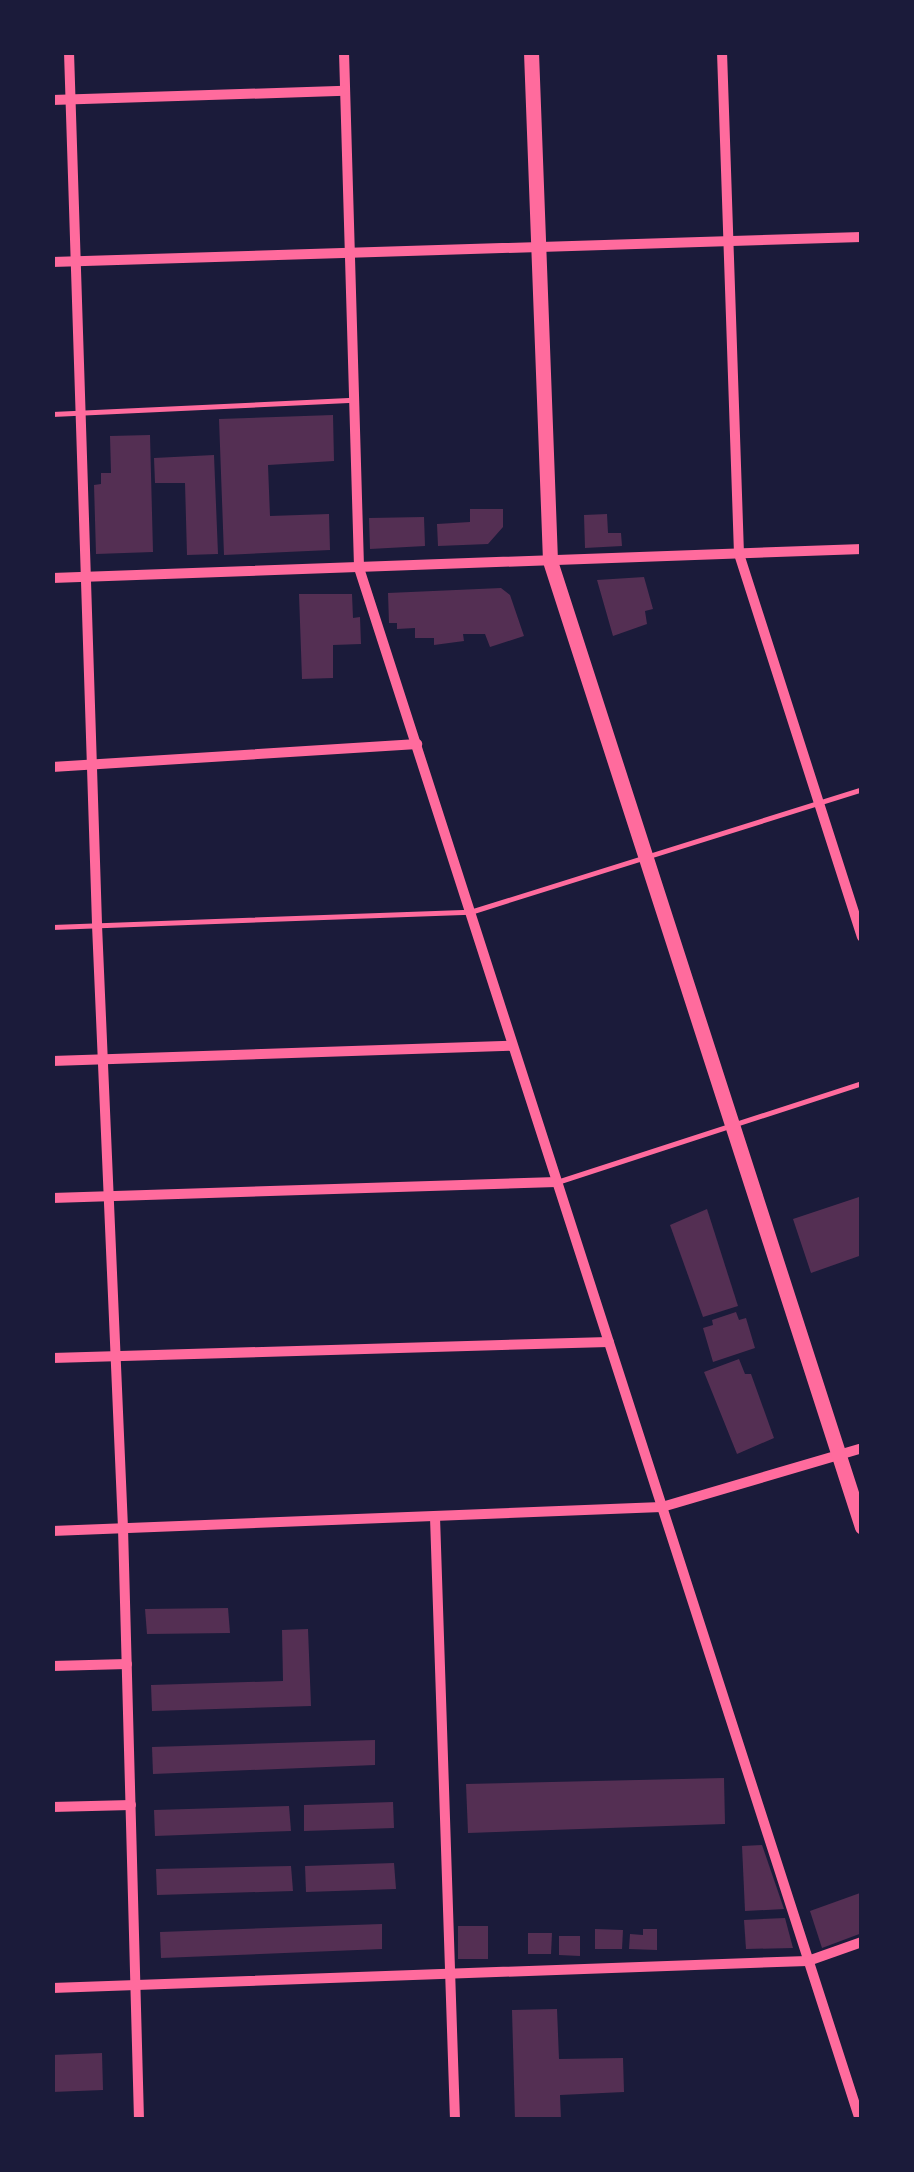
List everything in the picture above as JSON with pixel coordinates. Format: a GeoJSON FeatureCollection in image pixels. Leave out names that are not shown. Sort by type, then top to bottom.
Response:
{"type":"FeatureCollection","features":[{"type":"Feature","properties":{"kind":"main road"},"geometry":{"type":"LineString","coordinates":[[531,52],[550,561],[862,1526]]}},
{"type":"Feature","properties":{"kind":"street"},"geometry":{"type":"LineString","coordinates":[[69,52],[96,926],[123,1528],[139,2120]]}},
{"type":"Feature","properties":{"kind":"street"},"geometry":{"type":"LineString","coordinates":[[344,52],[360,568],[860,2120]]}},
{"type":"Feature","properties":{"kind":"street"},"geometry":{"type":"LineString","coordinates":[[722,52],[739,554],[862,938]]}},
{"type":"Feature","properties":{"kind":"street"},"geometry":{"type":"LineString","coordinates":[[52,100],[345,92]]}},
{"type":"Feature","properties":{"kind":"street"},"geometry":{"type":"LineString","coordinates":[[52,262],[862,237]]}},
{"type":"Feature","properties":{"kind":"street"},"geometry":{"type":"LineString","coordinates":[[52,578],[862,549]]}},
{"type":"Feature","properties":{"kind":"street"},"geometry":{"type":"LineString","coordinates":[[52,768],[416,744]]}},
{"type":"Feature","properties":{"kind":"street"},"geometry":{"type":"LineString","coordinates":[[52,1061],[512,1046]]}},
{"type":"Feature","properties":{"kind":"street"},"geometry":{"type":"LineString","coordinates":[[52,1198],[557,1182]]}},
{"type":"Feature","properties":{"kind":"street"},"geometry":{"type":"LineString","coordinates":[[52,1358],[609,1342]]}},
{"type":"Feature","properties":{"kind":"street"},"geometry":{"type":"LineString","coordinates":[[52,1531],[662,1508],[862,1448]]}},
{"type":"Feature","properties":{"kind":"street"},"geometry":{"type":"LineString","coordinates":[[435,1517],[455,2120]]}},
{"type":"Feature","properties":{"kind":"street"},"geometry":{"type":"LineString","coordinates":[[52,1666],[127,1664]]}},
{"type":"Feature","properties":{"kind":"street"},"geometry":{"type":"LineString","coordinates":[[52,1806],[131,1805]]}},
{"type":"Feature","properties":{"kind":"street"},"geometry":{"type":"LineString","coordinates":[[52,1988],[808,1961],[862,1942]]}},
{"type":"Feature","properties":{"kind":"lane"},"geometry":{"type":"LineString","coordinates":[[52,414],[354,400]]}},
{"type":"Feature","properties":{"kind":"lane"},"geometry":{"type":"LineString","coordinates":[[52,927],[470,912],[862,789]]}},
{"type":"Feature","properties":{"kind":"lane"},"geometry":{"type":"LineString","coordinates":[[557,1182],[862,1082]]}},
{"type":"Feature","properties":{"kind":"building"},"geometry":{"type":"Polygon","coordinates":[[[333,415],[334,461],[268,465],[270,516],[329,514],[330,550],[224,555],[219,419],[333,415]]]}},
{"type":"Feature","properties":{"kind":"building"},"geometry":{"type":"Polygon","coordinates":[[[150,435],[153,552],[96,554],[94,485],[101,484],[101,473],[111,473],[110,436],[150,435]]]}},
{"type":"Feature","properties":{"kind":"building"},"geometry":{"type":"Polygon","coordinates":[[[214,455],[218,554],[187,555],[185,483],[155,483],[154,458],[214,455]]]}},
{"type":"Feature","properties":{"kind":"building"},"geometry":{"type":"Polygon","coordinates":[[[470,509],[503,509],[503,527],[488,544],[438,546],[437,524],[470,522],[470,509]]]}},
{"type":"Feature","properties":{"kind":"building"},"geometry":{"type":"Polygon","coordinates":[[[607,514],[608,533],[621,533],[622,546],[585,548],[584,515],[607,514]]]}},
{"type":"Feature","properties":{"kind":"building"},"geometry":{"type":"Polygon","coordinates":[[[424,517],[425,546],[370,549],[369,518],[424,517]]]}},
{"type":"Feature","properties":{"kind":"building"},"geometry":{"type":"Polygon","coordinates":[[[644,577],[653,609],[645,611],[647,624],[613,636],[597,580],[644,577]]]}},
{"type":"Feature","properties":{"kind":"building"},"geometry":{"type":"Polygon","coordinates":[[[501,588],[510,595],[524,636],[490,647],[485,634],[463,634],[464,641],[434,645],[434,638],[415,638],[415,628],[397,629],[397,623],[389,623],[388,593],[501,588]]]}},
{"type":"Feature","properties":{"kind":"building"},"geometry":{"type":"Polygon","coordinates":[[[299,594],[352,594],[353,618],[360,617],[361,644],[333,645],[333,678],[302,679],[299,594]]]}},
{"type":"Feature","properties":{"kind":"building"},"geometry":{"type":"Polygon","coordinates":[[[862,1196],[862,1255],[811,1273],[793,1219],[862,1196]]]}},
{"type":"Feature","properties":{"kind":"building"},"geometry":{"type":"Polygon","coordinates":[[[707,1209],[738,1306],[703,1317],[670,1225],[707,1209]]]}},
{"type":"Feature","properties":{"kind":"building"},"geometry":{"type":"Polygon","coordinates":[[[736,1312],[739,1320],[746,1318],[755,1348],[713,1362],[703,1328],[713,1325],[712,1320],[736,1312]]]}},
{"type":"Feature","properties":{"kind":"building"},"geometry":{"type":"Polygon","coordinates":[[[739,1359],[745,1374],[751,1374],[774,1438],[737,1454],[704,1372],[739,1359]]]}},
{"type":"Feature","properties":{"kind":"building"},"geometry":{"type":"Polygon","coordinates":[[[228,1608],[230,1633],[147,1634],[145,1609],[228,1608]]]}},
{"type":"Feature","properties":{"kind":"building"},"geometry":{"type":"Polygon","coordinates":[[[308,1629],[311,1706],[152,1711],[151,1685],[283,1681],[282,1630],[308,1629]]]}},
{"type":"Feature","properties":{"kind":"building"},"geometry":{"type":"Polygon","coordinates":[[[375,1740],[375,1765],[153,1774],[152,1747],[375,1740]]]}},
{"type":"Feature","properties":{"kind":"building"},"geometry":{"type":"Polygon","coordinates":[[[724,1778],[725,1824],[468,1833],[466,1784],[724,1778]]]}},
{"type":"Feature","properties":{"kind":"building"},"geometry":{"type":"Polygon","coordinates":[[[393,1802],[394,1828],[304,1831],[304,1805],[393,1802]]]}},
{"type":"Feature","properties":{"kind":"building"},"geometry":{"type":"Polygon","coordinates":[[[289,1806],[291,1831],[155,1836],[154,1810],[289,1806]]]}},
{"type":"Feature","properties":{"kind":"building"},"geometry":{"type":"Polygon","coordinates":[[[762,1845],[784,1909],[745,1911],[742,1846],[762,1845]]]}},
{"type":"Feature","properties":{"kind":"building"},"geometry":{"type":"Polygon","coordinates":[[[394,1863],[396,1889],[306,1892],[305,1866],[394,1863]]]}},
{"type":"Feature","properties":{"kind":"building"},"geometry":{"type":"Polygon","coordinates":[[[291,1866],[293,1891],[157,1895],[156,1869],[291,1866]]]}},
{"type":"Feature","properties":{"kind":"building"},"geometry":{"type":"Polygon","coordinates":[[[860,1893],[862,1933],[822,1948],[810,1911],[860,1893]]]}},
{"type":"Feature","properties":{"kind":"building"},"geometry":{"type":"Polygon","coordinates":[[[785,1918],[793,1948],[746,1949],[744,1920],[785,1918]]]}},
{"type":"Feature","properties":{"kind":"building"},"geometry":{"type":"Polygon","coordinates":[[[382,1924],[382,1949],[161,1958],[160,1932],[382,1924]]]}},
{"type":"Feature","properties":{"kind":"building"},"geometry":{"type":"Polygon","coordinates":[[[458,1926],[488,1926],[488,1959],[458,1959],[458,1926]]]}},
{"type":"Feature","properties":{"kind":"building"},"geometry":{"type":"Polygon","coordinates":[[[595,1929],[623,1930],[622,1949],[595,1949],[595,1929]]]}},
{"type":"Feature","properties":{"kind":"building"},"geometry":{"type":"Polygon","coordinates":[[[643,1929],[657,1929],[657,1950],[629,1949],[630,1934],[643,1935],[643,1929]]]}},
{"type":"Feature","properties":{"kind":"building"},"geometry":{"type":"Polygon","coordinates":[[[528,1933],[552,1933],[551,1954],[528,1954],[528,1933]]]}},
{"type":"Feature","properties":{"kind":"building"},"geometry":{"type":"Polygon","coordinates":[[[559,1936],[580,1936],[580,1956],[559,1955],[559,1936]]]}},
{"type":"Feature","properties":{"kind":"building"},"geometry":{"type":"Polygon","coordinates":[[[557,2009],[559,2059],[623,2058],[624,2092],[560,2095],[561,2120],[515,2120],[512,2010],[557,2009]]]}},
{"type":"Feature","properties":{"kind":"building"},"geometry":{"type":"Polygon","coordinates":[[[102,2053],[103,2090],[52,2092],[52,2055],[102,2053]]]}}]}
